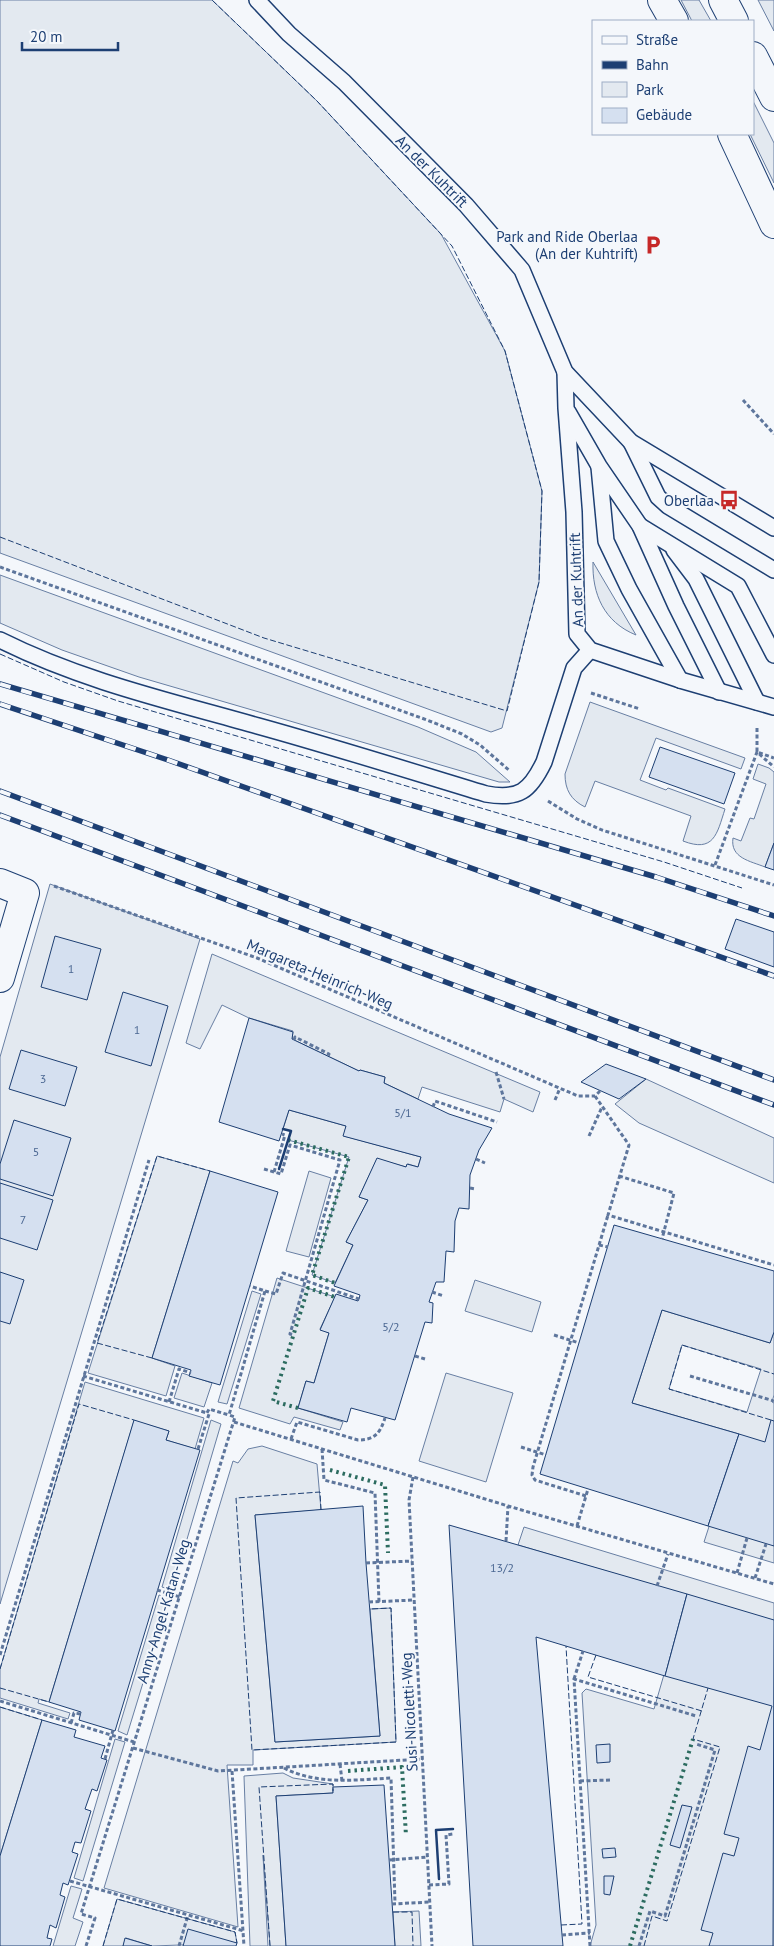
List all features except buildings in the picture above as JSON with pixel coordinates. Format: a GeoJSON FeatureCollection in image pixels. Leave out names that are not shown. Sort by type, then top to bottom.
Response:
{"type":"FeatureCollection","features":[{"type":"Feature","properties":{"kind":"main road"},"geometry":{"type":"LineString","coordinates":[[662,0],[673,20]]}},
{"type":"Feature","properties":{"kind":"main road"},"geometry":{"type":"LineString","coordinates":[[722,0],[733,20]]}},
{"type":"Feature","properties":{"kind":"main road"},"geometry":{"type":"LineString","coordinates":[[754,58],[774,97]]}},
{"type":"Feature","properties":{"kind":"main road"},"geometry":{"type":"LineString","coordinates":[[732,135],[774,224]]}},
{"type":"Feature","properties":{"kind":"main road"},"geometry":{"type":"LineString","coordinates":[[0,883],[25,893],[0,978]]}},
{"type":"Feature","properties":{"kind":"lane","name":"An der Kuhtrift"},"geometry":{"type":"LineString","coordinates":[[257,0],[289,34],[344,82],[466,205],[522,270],[565,372],[631,442],[774,528]]}},
{"type":"Feature","properties":{"kind":"lane","name":"An der Kuhtrift"},"geometry":{"type":"LineString","coordinates":[[565,372],[574,512],[577,634],[590,650]]}},
{"type":"Feature","properties":{"kind":"lane"},"geometry":{"type":"LineString","coordinates":[[566,408],[599,466],[640,526],[676,606],[719,692]]}},
{"type":"Feature","properties":{"kind":"lane"},"geometry":{"type":"LineString","coordinates":[[631,442],[658,496],[668,506],[774,570]]}},
{"type":"Feature","properties":{"kind":"lane"},"geometry":{"type":"LineString","coordinates":[[599,466],[606,541],[629,589],[680,680]]}},
{"type":"Feature","properties":{"kind":"lane"},"geometry":{"type":"LineString","coordinates":[[640,526],[738,586],[774,655]]}},
{"type":"Feature","properties":{"kind":"lane"},"geometry":{"type":"LineString","coordinates":[[669,543],[696,579],[757,702]]}},
{"type":"Feature","properties":{"kind":"lane"},"geometry":{"type":"LineString","coordinates":[[0,640],[48,662],[127,690],[260,726],[486,794],[505,797],[522,792],[530,786],[544,762],[574,668],[590,650],[680,680],[774,708]]}},
{"type":"Feature","properties":{"kind":"path"},"geometry":{"type":"LineString","coordinates":[[744,400],[774,434]]}},
{"type":"Feature","properties":{"kind":"path"},"geometry":{"type":"LineString","coordinates":[[0,567],[409,713],[462,734],[480,745],[552,804],[577,819],[602,830],[774,885]]}},
{"type":"Feature","properties":{"kind":"path"},"geometry":{"type":"LineString","coordinates":[[569,686],[640,709]]}},
{"type":"Feature","properties":{"kind":"path"},"geometry":{"type":"LineString","coordinates":[[715,865],[757,752],[757,702]]}},
{"type":"Feature","properties":{"kind":"path"},"geometry":{"type":"LineString","coordinates":[[757,752],[774,758]]}},
{"type":"Feature","properties":{"kind":"path"},"geometry":{"type":"LineString","coordinates":[[757,752],[774,767]]}},
{"type":"Feature","properties":{"kind":"path","name":"Margareta-Heinrich-Weg"},"geometry":{"type":"LineString","coordinates":[[25,893],[50,884],[257,958],[578,1096],[595,1096]]}},
{"type":"Feature","properties":{"kind":"path"},"geometry":{"type":"LineString","coordinates":[[294,1040],[295,1038],[329,1054],[328,1056]]}},
{"type":"Feature","properties":{"kind":"path"},"geometry":{"type":"LineString","coordinates":[[496,1072],[504,1099]]}},
{"type":"Feature","properties":{"kind":"path"},"geometry":{"type":"LineString","coordinates":[[555,1100],[560,1088]]}},
{"type":"Feature","properties":{"kind":"path"},"geometry":{"type":"LineString","coordinates":[[586,1496],[535,1480],[532,1475],[629,1145],[595,1096],[600,1091]]}},
{"type":"Feature","properties":{"kind":"path"},"geometry":{"type":"LineString","coordinates":[[433,1107],[435,1101],[497,1122]]}},
{"type":"Feature","properties":{"kind":"path"},"geometry":{"type":"LineString","coordinates":[[588,1136],[602,1107]]}},
{"type":"Feature","properties":{"kind":"path"},"geometry":{"type":"LineString","coordinates":[[274,1172],[285,1135],[282,1134]]}},
{"type":"Feature","properties":{"kind":"path"},"geometry":{"type":"LineString","coordinates":[[264,1169],[282,1174],[290,1145],[340,1160],[290,1334],[293,1335]]}},
{"type":"Feature","properties":{"kind":"path"},"geometry":{"type":"LineString","coordinates":[[476,1159],[485,1163]]}},
{"type":"Feature","properties":{"kind":"path"},"geometry":{"type":"LineString","coordinates":[[0,1655],[149,1160]]}},
{"type":"Feature","properties":{"kind":"path"},"geometry":{"type":"LineString","coordinates":[[619,1176],[674,1193],[662,1239]]}},
{"type":"Feature","properties":{"kind":"path"},"geometry":{"type":"LineString","coordinates":[[470,1188],[476,1190]]}},
{"type":"Feature","properties":{"kind":"path"},"geometry":{"type":"LineString","coordinates":[[608,1215],[774,1265]]}},
{"type":"Feature","properties":{"kind":"path"},"geometry":{"type":"LineString","coordinates":[[599,1245],[608,1248]]}},
{"type":"Feature","properties":{"kind":"path"},"geometry":{"type":"LineString","coordinates":[[250,1286],[276,1294],[283,1273],[359,1299]]}},
{"type":"Feature","properties":{"kind":"path"},"geometry":{"type":"LineString","coordinates":[[229,1415],[265,1291]]}},
{"type":"Feature","properties":{"kind":"path"},"geometry":{"type":"LineString","coordinates":[[432,1292],[444,1296]]}},
{"type":"Feature","properties":{"kind":"path"},"geometry":{"type":"LineString","coordinates":[[554,1335],[579,1342]]}},
{"type":"Feature","properties":{"kind":"path"},"geometry":{"type":"LineString","coordinates":[[414,1356],[425,1359]]}},
{"type":"Feature","properties":{"kind":"path"},"geometry":{"type":"LineString","coordinates":[[169,1402],[179,1369],[190,1373]]}},
{"type":"Feature","properties":{"kind":"path"},"geometry":{"type":"LineString","coordinates":[[83,1376],[207,1414]]}},
{"type":"Feature","properties":{"kind":"path"},"geometry":{"type":"LineString","coordinates":[[690,1376],[774,1401]]}},
{"type":"Feature","properties":{"kind":"path"},"geometry":{"type":"LineString","coordinates":[[198,1450],[209,1409],[236,1417],[234,1422],[508,1506],[774,1584]]}},
{"type":"Feature","properties":{"kind":"path"},"geometry":{"type":"LineString","coordinates":[[291,1439],[297,1422],[358,1440],[367,1440],[381,1430],[385,1418]]}},
{"type":"Feature","properties":{"kind":"path","name":"Anny-Angel-Katan-Weg"},"geometry":{"type":"LineString","coordinates":[[86,1946],[95,1918],[80,1914],[234,1422]]}},
{"type":"Feature","properties":{"kind":"path"},"geometry":{"type":"LineString","coordinates":[[521,1447],[546,1455]]}},
{"type":"Feature","properties":{"kind":"path"},"geometry":{"type":"LineString","coordinates":[[322,1449],[324,1480],[375,1494],[379,1602]]}},
{"type":"Feature","properties":{"kind":"path","name":"Susi-Nicoletti-Weg"},"geometry":{"type":"LineString","coordinates":[[413,1477],[409,1500],[432,1946]]}},
{"type":"Feature","properties":{"kind":"path"},"geometry":{"type":"LineString","coordinates":[[577,1526],[588,1489]]}},
{"type":"Feature","properties":{"kind":"path"},"geometry":{"type":"LineString","coordinates":[[506,1541],[508,1506]]}},
{"type":"Feature","properties":{"kind":"path"},"geometry":{"type":"LineString","coordinates":[[737,1573],[747,1538]]}},
{"type":"Feature","properties":{"kind":"path"},"geometry":{"type":"LineString","coordinates":[[755,1578],[766,1544]]}},
{"type":"Feature","properties":{"kind":"path"},"geometry":{"type":"LineString","coordinates":[[657,1586],[668,1554]]}},
{"type":"Feature","properties":{"kind":"path"},"geometry":{"type":"LineString","coordinates":[[366,1563],[412,1561]]}},
{"type":"Feature","properties":{"kind":"path"},"geometry":{"type":"LineString","coordinates":[[158,1590],[180,1597]]}},
{"type":"Feature","properties":{"kind":"path"},"geometry":{"type":"LineString","coordinates":[[369,1602],[414,1600]]}},
{"type":"Feature","properties":{"kind":"path"},"geometry":{"type":"LineString","coordinates":[[584,1651],[574,1679],[590,1946]]}},
{"type":"Feature","properties":{"kind":"path"},"geometry":{"type":"LineString","coordinates":[[574,1679],[696,1716]]}},
{"type":"Feature","properties":{"kind":"path"},"geometry":{"type":"LineString","coordinates":[[0,1701],[134,1742]]}},
{"type":"Feature","properties":{"kind":"path"},"geometry":{"type":"LineString","coordinates":[[71,1723],[74,1713],[80,1714]]}},
{"type":"Feature","properties":{"kind":"path"},"geometry":{"type":"LineString","coordinates":[[105,1759],[112,1730]]}},
{"type":"Feature","properties":{"kind":"path"},"geometry":{"type":"LineString","coordinates":[[639,1946],[650,1911],[666,1916],[715,1750],[696,1744]]}},
{"type":"Feature","properties":{"kind":"path"},"geometry":{"type":"LineString","coordinates":[[133,1748],[218,1771],[423,1759]]}},
{"type":"Feature","properties":{"kind":"path"},"geometry":{"type":"LineString","coordinates":[[340,1764],[342,1781]]}},
{"type":"Feature","properties":{"kind":"path"},"geometry":{"type":"LineString","coordinates":[[283,1768],[296,1774],[342,1781],[391,1778],[394,1904],[430,1902]]}},
{"type":"Feature","properties":{"kind":"path"},"geometry":{"type":"LineString","coordinates":[[232,1771],[244,1946]]}},
{"type":"Feature","properties":{"kind":"path"},"geometry":{"type":"LineString","coordinates":[[580,1781],[611,1780]]}},
{"type":"Feature","properties":{"kind":"path"},"geometry":{"type":"LineString","coordinates":[[429,1885],[449,1884],[446,1835],[453,1834]]}},
{"type":"Feature","properties":{"kind":"path"},"geometry":{"type":"LineString","coordinates":[[389,1860],[428,1857]]}},
{"type":"Feature","properties":{"kind":"path"},"geometry":{"type":"LineString","coordinates":[[70,1881],[244,1931]]}},
{"type":"Feature","properties":{"kind":"path"},"geometry":{"type":"LineString","coordinates":[[179,1946],[188,1915]]}},
{"type":"Feature","properties":{"kind":"path"},"geometry":{"type":"LineString","coordinates":[[562,1935],[590,1933]]}},
{"type":"Feature","properties":{"kind":"green space"},"geometry":{"type":"Polygon","coordinates":[[[0,0],[212,0],[317,101],[441,234],[505,351],[542,491],[539,582],[502,728],[491,732],[0,553],[0,0]]]}},
{"type":"Feature","properties":{"kind":"green space"},"geometry":{"type":"Polygon","coordinates":[[[681,0],[699,0],[710,20],[691,20],[681,0]]]}},
{"type":"Feature","properties":{"kind":"green space"},"geometry":{"type":"Polygon","coordinates":[[[758,0],[774,0],[774,31],[758,0]]]}},
{"type":"Feature","properties":{"kind":"green space"},"geometry":{"type":"Polygon","coordinates":[[[754,103],[774,143],[774,183],[750,135],[754,135],[754,103]]]}},
{"type":"Feature","properties":{"kind":"green space"},"geometry":{"type":"Polygon","coordinates":[[[593,562],[636,635],[616,623],[602,606],[595,585],[593,562]]]}},
{"type":"Feature","properties":{"kind":"green space"},"geometry":{"type":"Polygon","coordinates":[[[0,575],[418,727],[476,752],[510,782],[499,782],[139,677],[62,650],[0,623],[0,575]]]}},
{"type":"Feature","properties":{"kind":"green space"},"geometry":{"type":"Polygon","coordinates":[[[590,702],[745,758],[741,769],[656,738],[640,780],[725,809],[713,839],[702,845],[683,841],[691,816],[595,781],[585,807],[573,798],[566,785],[565,774],[590,702]]]}},
{"type":"Feature","properties":{"kind":"green space"},"geometry":{"type":"Polygon","coordinates":[[[758,764],[774,772],[774,843],[765,867],[742,858],[733,845],[733,838],[741,841],[750,818],[754,819],[766,784],[753,779],[758,764]]]}},
{"type":"Feature","properties":{"kind":"green space"},"geometry":{"type":"Polygon","coordinates":[[[50,884],[200,939],[0,1604],[0,1057],[50,884]]]}},
{"type":"Feature","properties":{"kind":"green space"},"geometry":{"type":"Polygon","coordinates":[[[212,954],[540,1092],[533,1112],[504,1099],[500,1112],[422,1087],[418,1099],[384,1083],[385,1077],[359,1071],[292,1039],[293,1031],[249,1018],[222,1005],[200,1049],[186,1043],[212,954]]]}},
{"type":"Feature","properties":{"kind":"green space"},"geometry":{"type":"Polygon","coordinates":[[[646,1079],[774,1138],[774,1183],[639,1123],[615,1104],[646,1079]]]}},
{"type":"Feature","properties":{"kind":"green space"},"geometry":{"type":"Polygon","coordinates":[[[289,1110],[346,1126],[344,1136],[421,1157],[418,1167],[408,1164],[406,1167],[377,1159],[359,1197],[368,1200],[346,1242],[353,1245],[335,1283],[312,1275],[349,1157],[288,1140],[291,1131],[283,1129],[289,1110]]]}},
{"type":"Feature","properties":{"kind":"green space"},"geometry":{"type":"Polygon","coordinates":[[[157,1156],[210,1171],[152,1358],[175,1366],[166,1396],[88,1373],[157,1156]]]}},
{"type":"Feature","properties":{"kind":"green space"},"geometry":{"type":"Polygon","coordinates":[[[309,1171],[331,1178],[309,1257],[286,1251],[309,1171]]]}},
{"type":"Feature","properties":{"kind":"green space"},"geometry":{"type":"Polygon","coordinates":[[[277,1278],[335,1297],[320,1329],[329,1333],[314,1383],[306,1381],[298,1408],[343,1422],[340,1430],[294,1417],[290,1424],[239,1408],[277,1278]]]}},
{"type":"Feature","properties":{"kind":"green space"},"geometry":{"type":"Polygon","coordinates":[[[475,1280],[541,1302],[532,1332],[465,1311],[475,1280]]]}},
{"type":"Feature","properties":{"kind":"green space"},"geometry":{"type":"Polygon","coordinates":[[[252,1291],[261,1294],[227,1404],[218,1402],[252,1291]]]}},
{"type":"Feature","properties":{"kind":"green space"},"geometry":{"type":"Polygon","coordinates":[[[662,1310],[770,1343],[774,1332],[774,1395],[772,1402],[774,1403],[774,1563],[704,1542],[739,1434],[632,1403],[662,1310]],[[682,1345],[669,1389],[747,1412],[761,1369],[682,1345]]]}},
{"type":"Feature","properties":{"kind":"green space"},"geometry":{"type":"Polygon","coordinates":[[[182,1373],[212,1383],[204,1407],[174,1398],[182,1373]]]}},
{"type":"Feature","properties":{"kind":"green space"},"geometry":{"type":"Polygon","coordinates":[[[446,1373],[513,1393],[486,1482],[419,1461],[446,1373]]]}},
{"type":"Feature","properties":{"kind":"green space"},"geometry":{"type":"Polygon","coordinates":[[[85,1382],[204,1418],[195,1449],[166,1440],[169,1431],[134,1421],[49,1702],[39,1699],[38,1703],[70,1713],[68,1719],[0,1698],[0,1669],[85,1382]]]}},
{"type":"Feature","properties":{"kind":"green space"},"geometry":{"type":"Polygon","coordinates":[[[211,1420],[221,1424],[172,1590],[162,1587],[211,1420]]]}},
{"type":"Feature","properties":{"kind":"green space"},"geometry":{"type":"Polygon","coordinates":[[[262,1446],[317,1464],[321,1510],[255,1515],[275,1742],[380,1736],[370,1609],[391,1608],[396,1742],[253,1750],[253,1765],[227,1765],[238,1927],[104,1888],[233,1461],[238,1463],[248,1449],[262,1446]]]}},
{"type":"Feature","properties":{"kind":"green space"},"geometry":{"type":"Polygon","coordinates":[[[524,1527],[774,1603],[774,1946],[590,1946],[596,1925],[582,1693],[586,1689],[654,1709],[687,1595],[518,1545],[524,1527]]]}},
{"type":"Feature","properties":{"kind":"green space"},"geometry":{"type":"Polygon","coordinates":[[[159,1595],[169,1598],[127,1735],[118,1731],[159,1595]]]}},
{"type":"Feature","properties":{"kind":"green space"},"geometry":{"type":"Polygon","coordinates":[[[0,1707],[42,1720],[0,1856],[0,1707]]]}},
{"type":"Feature","properties":{"kind":"green space"},"geometry":{"type":"Polygon","coordinates":[[[115,1739],[125,1742],[83,1881],[74,1878],[115,1739]]]}},
{"type":"Feature","properties":{"kind":"green space"},"geometry":{"type":"Polygon","coordinates":[[[283,1773],[293,1778],[333,1784],[333,1793],[276,1796],[286,1946],[270,1946],[263,1855],[268,1946],[250,1946],[244,1776],[283,1773]]]}},
{"type":"Feature","properties":{"kind":"green space"},"geometry":{"type":"Polygon","coordinates":[[[71,1886],[82,1889],[73,1918],[83,1922],[75,1946],[53,1946],[71,1886]]]}},
{"type":"Feature","properties":{"kind":"green space"},"geometry":{"type":"Polygon","coordinates":[[[117,1899],[235,1932],[237,1943],[152,1946],[126,1938],[123,1946],[103,1946],[117,1899]]]}},
{"type":"Feature","properties":{"kind":"green space"},"geometry":{"type":"Polygon","coordinates":[[[419,1911],[421,1946],[395,1946],[393,1912],[419,1911]]]}},
{"type":"Feature","properties":{"kind":"railway"},"geometry":{"type":"LineString","coordinates":[[0,684],[656,877],[774,916]]}},
{"type":"Feature","properties":{"kind":"railway"},"geometry":{"type":"LineString","coordinates":[[0,704],[168,760],[774,976]]}},
{"type":"Feature","properties":{"kind":"railway"},"geometry":{"type":"LineString","coordinates":[[0,791],[774,1080]]}},
{"type":"Feature","properties":{"kind":"railway"},"geometry":{"type":"LineString","coordinates":[[0,815],[774,1105]]}},
{"type":"Feature","properties":{"kind":"hedge"},"geometry":{"type":"LineString","coordinates":[[288,1140],[349,1157],[312,1275],[335,1283]]}},
{"type":"Feature","properties":{"kind":"hedge"},"geometry":{"type":"LineString","coordinates":[[298,1408],[273,1401],[308,1288],[335,1297]]}},
{"type":"Feature","properties":{"kind":"hedge"},"geometry":{"type":"LineString","coordinates":[[330,1470],[385,1485],[388,1553]]}},
{"type":"Feature","properties":{"kind":"hedge"},"geometry":{"type":"LineString","coordinates":[[630,1946],[693,1739]]}},
{"type":"Feature","properties":{"kind":"hedge"},"geometry":{"type":"LineString","coordinates":[[348,1771],[402,1767],[406,1836]]}},
{"type":"Feature","properties":{"kind":"fence"},"geometry":{"type":"LineString","coordinates":[[0,537],[264,638],[507,711],[539,582],[542,491],[505,351],[452,246],[317,101],[212,0]]}},
{"type":"Feature","properties":{"kind":"fence"},"geometry":{"type":"LineString","coordinates":[[0,654],[64,682],[118,701],[664,862],[742,888]]}},
{"type":"Feature","properties":{"kind":"fence"},"geometry":{"type":"LineString","coordinates":[[152,1358],[97,1343],[157,1156],[210,1171]]}},
{"type":"Feature","properties":{"kind":"fence"},"geometry":{"type":"LineString","coordinates":[[771,1420],[669,1389],[682,1345],[774,1374]]}},
{"type":"Feature","properties":{"kind":"fence"},"geometry":{"type":"LineString","coordinates":[[0,1669],[79,1404],[134,1420]]}},
{"type":"Feature","properties":{"kind":"fence"},"geometry":{"type":"LineString","coordinates":[[321,1510],[320,1492],[236,1498],[252,1750],[396,1742],[391,1608],[370,1609]]}},
{"type":"Feature","properties":{"kind":"fence"},"geometry":{"type":"LineString","coordinates":[[561,1925],[582,1924],[566,1646]]}},
{"type":"Feature","properties":{"kind":"fence"},"geometry":{"type":"LineString","coordinates":[[596,1655],[588,1677],[702,1711]]}},
{"type":"Feature","properties":{"kind":"fence"},"geometry":{"type":"LineString","coordinates":[[0,1688],[49,1702]]}},
{"type":"Feature","properties":{"kind":"fence"},"geometry":{"type":"LineString","coordinates":[[644,1946],[652,1916],[667,1921],[720,1747],[693,1739],[708,1688]]}},
{"type":"Feature","properties":{"kind":"fence"},"geometry":{"type":"LineString","coordinates":[[0,1707],[42,1720]]}},
{"type":"Feature","properties":{"kind":"fence"},"geometry":{"type":"LineString","coordinates":[[270,1946],[259,1787],[333,1784],[333,1791]]}},
{"type":"Feature","properties":{"kind":"fence"},"geometry":{"type":"LineString","coordinates":[[103,1946],[117,1899],[235,1932],[237,1943]]}},
{"type":"Feature","properties":{"kind":"fence"},"geometry":{"type":"LineString","coordinates":[[393,1912],[412,1912],[413,1946]]}},
{"type":"Feature","properties":{"kind":"wall"},"geometry":{"type":"LineString","coordinates":[[279,1169],[291,1131],[283,1129]]}},
{"type":"Feature","properties":{"kind":"wall"},"geometry":{"type":"LineString","coordinates":[[439,1879],[436,1830],[453,1829]]}},
{"type":"Feature","properties":{"kind":"place","name":"Park and Ride Oberlaa (An der Kuhtrift)"},"geometry":{"type":"Point","coordinates":[653,245]}},
{"type":"Feature","properties":{"kind":"place","name":"Oberlaa"},"geometry":{"type":"Point","coordinates":[729,500]}}]}
